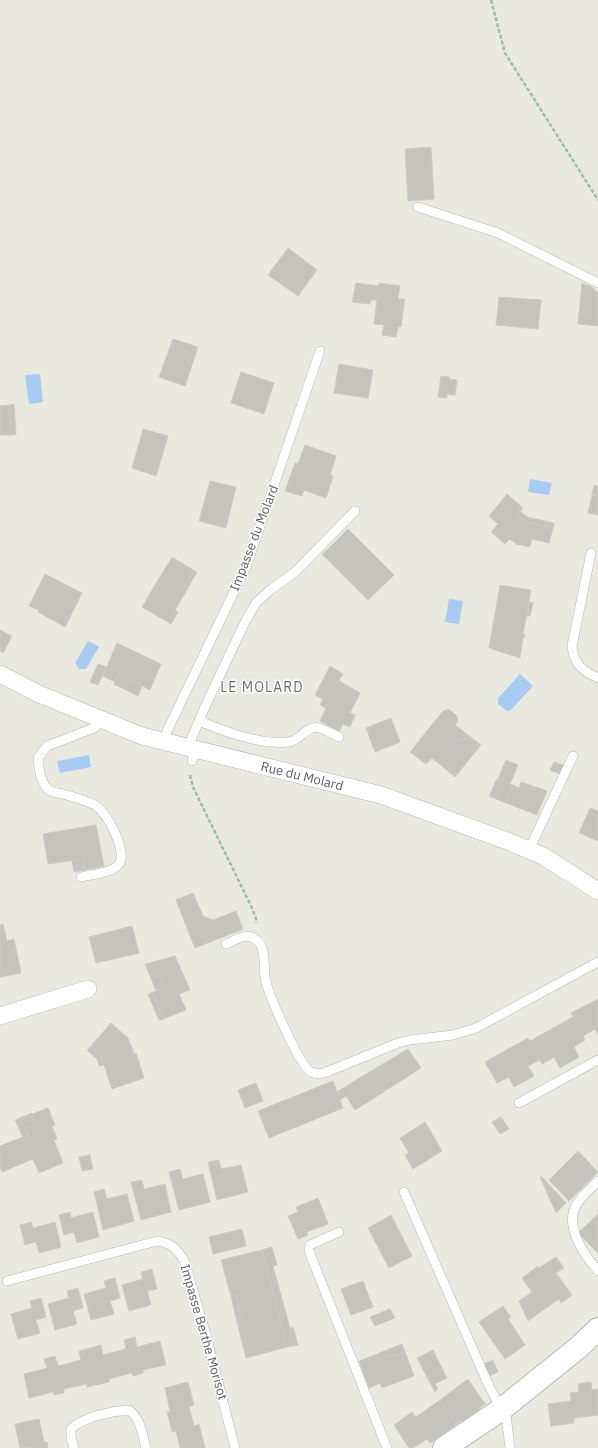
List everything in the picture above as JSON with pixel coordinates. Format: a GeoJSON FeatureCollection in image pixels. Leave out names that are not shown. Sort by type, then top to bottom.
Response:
{"type":"FeatureCollection","features":[{"type":"Feature","properties":{"kind":"street","name":"Rue du Molard"},"geometry":{"type":"LineString","coordinates":[[0,674],[39,694],[100,719],[142,736],[164,741],[192,752],[381,795],[510,842],[543,856],[598,891]]}},
{"type":"Feature","properties":{"kind":"street"},"geometry":{"type":"LineString","coordinates":[[0,1016],[88,989]]}},
{"type":"Feature","properties":{"kind":"street"},"geometry":{"type":"LineString","coordinates":[[444,1448],[502,1409],[579,1347],[598,1329]]}},
{"type":"Feature","properties":{"kind":"lane"},"geometry":{"type":"LineString","coordinates":[[418,207],[498,234],[598,283]]}},
{"type":"Feature","properties":{"kind":"lane","name":"Impasse du Molard"},"geometry":{"type":"LineString","coordinates":[[164,741],[167,731],[246,568],[320,351]]}},
{"type":"Feature","properties":{"kind":"lane"},"geometry":{"type":"LineString","coordinates":[[192,752],[199,721],[246,620],[256,603],[270,590],[294,572],[355,511]]}},
{"type":"Feature","properties":{"kind":"lane"},"geometry":{"type":"LineString","coordinates":[[591,553],[572,646],[573,656],[578,665],[586,673],[598,678]]}},
{"type":"Feature","properties":{"kind":"lane"},"geometry":{"type":"LineString","coordinates":[[82,877],[109,871],[120,863],[121,856],[118,839],[112,826],[96,806],[48,789],[39,774],[38,758],[47,746],[94,728],[100,719]]}},
{"type":"Feature","properties":{"kind":"lane"},"geometry":{"type":"LineString","coordinates":[[199,721],[242,737],[276,742],[291,742],[299,738],[309,729],[314,728],[319,728],[339,737]]}},
{"type":"Feature","properties":{"kind":"lane"},"geometry":{"type":"LineString","coordinates":[[528,850],[574,756]]}},
{"type":"Feature","properties":{"kind":"lane"},"geometry":{"type":"LineString","coordinates":[[226,944],[246,937],[252,937],[257,941],[264,955],[265,980],[272,1002],[308,1069],[316,1074],[324,1073],[410,1040],[453,1035],[476,1028],[598,962]]}},
{"type":"Feature","properties":{"kind":"lane"},"geometry":{"type":"LineString","coordinates":[[518,1103],[598,1060]]}},
{"type":"Feature","properties":{"kind":"lane"},"geometry":{"type":"LineString","coordinates":[[598,1181],[574,1210],[573,1231],[580,1245],[598,1271]]}},
{"type":"Feature","properties":{"kind":"lane"},"geometry":{"type":"LineString","coordinates":[[404,1192],[489,1386],[506,1415],[510,1448]]}},
{"type":"Feature","properties":{"kind":"lane"},"geometry":{"type":"LineString","coordinates":[[339,1232],[310,1245],[309,1251],[387,1448]]}},
{"type":"Feature","properties":{"kind":"lane","name":"Impasse Berthe Morisot"},"geometry":{"type":"LineString","coordinates":[[7,1281],[157,1241],[167,1242],[177,1250],[184,1260],[206,1335],[236,1448]]}},
{"type":"Feature","properties":{"kind":"lane"},"geometry":{"type":"LineString","coordinates":[[74,1448],[71,1438],[71,1429],[77,1424],[85,1420],[113,1412],[129,1410],[136,1415],[140,1423],[146,1448]]}},
{"type":"Feature","properties":{"kind":"path"},"geometry":{"type":"LineString","coordinates":[[491,0],[505,53],[598,200]]}},
{"type":"Feature","properties":{"kind":"path"},"geometry":{"type":"LineString","coordinates":[[192,752],[190,776],[193,787],[256,919],[256,928],[252,937]]}},
{"type":"Feature","properties":{"kind":"water"},"geometry":{"type":"Polygon","coordinates":[[[40,374],[43,402],[29,404],[25,375],[40,374]]]}},
{"type":"Feature","properties":{"kind":"water"},"geometry":{"type":"Polygon","coordinates":[[[530,479],[552,483],[549,495],[528,492],[530,479]]]}},
{"type":"Feature","properties":{"kind":"water"},"geometry":{"type":"Polygon","coordinates":[[[449,599],[463,601],[459,624],[445,622],[449,599]]]}},
{"type":"Feature","properties":{"kind":"water"},"geometry":{"type":"Polygon","coordinates":[[[88,641],[99,647],[86,669],[79,669],[75,663],[88,641]]]}},
{"type":"Feature","properties":{"kind":"water"},"geometry":{"type":"Polygon","coordinates":[[[520,674],[533,686],[511,710],[507,711],[498,704],[498,698],[520,674]]]}},
{"type":"Feature","properties":{"kind":"water"},"geometry":{"type":"Polygon","coordinates":[[[89,755],[91,767],[60,773],[57,761],[89,755]]]}},
{"type":"Feature","properties":{"kind":"building"},"geometry":{"type":"Polygon","coordinates":[[[431,147],[434,199],[408,201],[405,149],[431,147]]]}},
{"type":"Feature","properties":{"kind":"building"},"geometry":{"type":"Polygon","coordinates":[[[288,248],[317,270],[298,296],[268,275],[288,248]]]}},
{"type":"Feature","properties":{"kind":"building"},"geometry":{"type":"Polygon","coordinates":[[[356,283],[379,286],[379,283],[400,286],[398,299],[401,299],[400,311],[403,311],[401,327],[398,327],[396,337],[382,335],[384,325],[374,324],[377,300],[371,300],[370,304],[352,302],[356,283]]]}},
{"type":"Feature","properties":{"kind":"building"},"geometry":{"type":"Polygon","coordinates":[[[582,283],[592,287],[598,293],[598,326],[578,324],[582,283]]]}},
{"type":"Feature","properties":{"kind":"building"},"geometry":{"type":"Polygon","coordinates":[[[499,297],[541,300],[538,329],[496,325],[499,297]]]}},
{"type":"Feature","properties":{"kind":"building"},"geometry":{"type":"Polygon","coordinates":[[[401,299],[405,299],[403,311],[400,311],[401,299]]]}},
{"type":"Feature","properties":{"kind":"building"},"geometry":{"type":"Polygon","coordinates":[[[173,339],[198,347],[185,386],[159,377],[173,339]]]}},
{"type":"Feature","properties":{"kind":"building"},"geometry":{"type":"Polygon","coordinates":[[[339,364],[373,370],[368,398],[334,393],[339,364]]]}},
{"type":"Feature","properties":{"kind":"building"},"geometry":{"type":"Polygon","coordinates":[[[241,372],[274,383],[264,414],[231,403],[241,372]]]}},
{"type":"Feature","properties":{"kind":"building"},"geometry":{"type":"Polygon","coordinates":[[[441,376],[457,380],[455,395],[447,394],[447,398],[438,397],[441,376]]]}},
{"type":"Feature","properties":{"kind":"building"},"geometry":{"type":"Polygon","coordinates":[[[14,404],[16,434],[11,435],[9,405],[14,404]]]}},
{"type":"Feature","properties":{"kind":"building"},"geometry":{"type":"Polygon","coordinates":[[[9,405],[11,435],[0,435],[0,406],[9,405]]]}},
{"type":"Feature","properties":{"kind":"building"},"geometry":{"type":"Polygon","coordinates":[[[143,429],[168,436],[156,476],[132,468],[143,429]]]}},
{"type":"Feature","properties":{"kind":"building"},"geometry":{"type":"Polygon","coordinates":[[[305,445],[336,456],[330,475],[333,476],[326,498],[304,490],[302,496],[285,491],[295,463],[298,464],[305,445]]]}},
{"type":"Feature","properties":{"kind":"building"},"geometry":{"type":"Polygon","coordinates":[[[210,481],[236,487],[226,528],[199,521],[210,481]]]}},
{"type":"Feature","properties":{"kind":"building"},"geometry":{"type":"Polygon","coordinates":[[[594,485],[598,486],[598,496],[592,495],[594,485]]]}},
{"type":"Feature","properties":{"kind":"building"},"geometry":{"type":"Polygon","coordinates":[[[507,494],[523,508],[517,515],[524,521],[553,528],[549,543],[532,539],[530,547],[516,544],[510,539],[505,544],[491,532],[498,524],[489,516],[507,494]]]}},
{"type":"Feature","properties":{"kind":"building"},"geometry":{"type":"Polygon","coordinates":[[[592,495],[598,496],[598,515],[588,513],[592,495]]]}},
{"type":"Feature","properties":{"kind":"building"},"geometry":{"type":"Polygon","coordinates":[[[520,511],[527,517],[554,523],[553,528],[524,521],[517,515],[520,511]]]}},
{"type":"Feature","properties":{"kind":"building"},"geometry":{"type":"Polygon","coordinates":[[[348,529],[394,575],[368,600],[350,582],[356,576],[329,548],[348,529]]]}},
{"type":"Feature","properties":{"kind":"building"},"geometry":{"type":"Polygon","coordinates":[[[329,548],[356,576],[350,582],[322,554],[329,548]]]}},
{"type":"Feature","properties":{"kind":"building"},"geometry":{"type":"Polygon","coordinates":[[[172,557],[195,571],[182,591],[185,593],[175,610],[178,612],[171,624],[142,607],[172,557]]]}},
{"type":"Feature","properties":{"kind":"building"},"geometry":{"type":"Polygon","coordinates":[[[195,571],[197,572],[185,593],[182,591],[195,571]]]}},
{"type":"Feature","properties":{"kind":"building"},"geometry":{"type":"Polygon","coordinates":[[[45,574],[82,593],[65,627],[38,612],[39,610],[29,606],[45,574]]]}},
{"type":"Feature","properties":{"kind":"building"},"geometry":{"type":"Polygon","coordinates":[[[500,585],[531,590],[523,634],[526,636],[523,638],[520,658],[489,648],[500,585]]]}},
{"type":"Feature","properties":{"kind":"building"},"geometry":{"type":"Polygon","coordinates":[[[529,602],[533,603],[530,616],[527,616],[529,602]]]}},
{"type":"Feature","properties":{"kind":"building"},"geometry":{"type":"Polygon","coordinates":[[[0,630],[12,636],[3,653],[0,651],[0,630]]]}},
{"type":"Feature","properties":{"kind":"building"},"geometry":{"type":"Polygon","coordinates":[[[117,643],[161,664],[150,690],[118,674],[115,682],[103,676],[117,643]]]}},
{"type":"Feature","properties":{"kind":"building"},"geometry":{"type":"Polygon","coordinates":[[[98,664],[106,667],[98,685],[90,682],[98,664]]]}},
{"type":"Feature","properties":{"kind":"building"},"geometry":{"type":"Polygon","coordinates":[[[330,666],[343,674],[339,681],[360,693],[350,713],[355,715],[350,727],[343,724],[339,732],[320,721],[326,708],[320,705],[323,699],[315,695],[330,666]]]}},
{"type":"Feature","properties":{"kind":"building"},"geometry":{"type":"Polygon","coordinates":[[[118,674],[142,686],[138,696],[114,684],[118,674]]]}},
{"type":"Feature","properties":{"kind":"building"},"geometry":{"type":"Polygon","coordinates":[[[449,709],[457,716],[458,721],[449,733],[457,740],[472,738],[481,745],[455,777],[432,758],[426,764],[410,752],[443,711],[449,709]]]}},
{"type":"Feature","properties":{"kind":"building"},"geometry":{"type":"Polygon","coordinates":[[[391,718],[400,742],[375,752],[366,728],[391,718]]]}},
{"type":"Feature","properties":{"kind":"building"},"geometry":{"type":"Polygon","coordinates":[[[455,725],[472,738],[457,740],[449,733],[455,725]]]}},
{"type":"Feature","properties":{"kind":"building"},"geometry":{"type":"Polygon","coordinates":[[[506,760],[518,765],[510,784],[498,779],[506,760]]]}},
{"type":"Feature","properties":{"kind":"building"},"geometry":{"type":"Polygon","coordinates":[[[554,762],[563,765],[560,774],[550,770],[554,762]]]}},
{"type":"Feature","properties":{"kind":"building"},"geometry":{"type":"Polygon","coordinates":[[[497,779],[513,785],[506,803],[489,796],[497,779]]]}},
{"type":"Feature","properties":{"kind":"building"},"geometry":{"type":"Polygon","coordinates":[[[521,782],[547,791],[537,815],[506,803],[513,785],[519,788],[521,782]]]}},
{"type":"Feature","properties":{"kind":"building"},"geometry":{"type":"Polygon","coordinates":[[[590,808],[598,811],[598,841],[579,833],[590,808]]]}},
{"type":"Feature","properties":{"kind":"building"},"geometry":{"type":"Polygon","coordinates":[[[96,825],[104,866],[85,870],[83,859],[48,864],[43,834],[96,825]]]}},
{"type":"Feature","properties":{"kind":"building"},"geometry":{"type":"Polygon","coordinates":[[[83,859],[85,870],[74,872],[72,860],[83,859]]]}},
{"type":"Feature","properties":{"kind":"building"},"geometry":{"type":"Polygon","coordinates":[[[193,893],[203,916],[213,920],[236,911],[243,929],[195,948],[176,900],[193,893]]]}},
{"type":"Feature","properties":{"kind":"building"},"geometry":{"type":"Polygon","coordinates":[[[3,924],[7,941],[14,939],[21,973],[0,977],[0,925],[3,924]]]}},
{"type":"Feature","properties":{"kind":"building"},"geometry":{"type":"Polygon","coordinates":[[[132,926],[139,953],[96,963],[89,937],[132,926]]]}},
{"type":"Feature","properties":{"kind":"building"},"geometry":{"type":"Polygon","coordinates":[[[175,956],[190,990],[179,994],[186,1010],[163,1019],[153,992],[161,989],[163,985],[159,975],[151,978],[145,964],[175,956]]]}},
{"type":"Feature","properties":{"kind":"building"},"geometry":{"type":"Polygon","coordinates":[[[159,975],[163,985],[161,989],[156,991],[151,978],[159,975]]]}},
{"type":"Feature","properties":{"kind":"building"},"geometry":{"type":"Polygon","coordinates":[[[153,992],[163,1019],[159,1020],[148,994],[153,992]]]}},
{"type":"Feature","properties":{"kind":"building"},"geometry":{"type":"Polygon","coordinates":[[[598,999],[598,1035],[595,1029],[583,1036],[585,1040],[574,1047],[579,1057],[560,1068],[554,1057],[542,1064],[540,1060],[528,1066],[534,1076],[514,1087],[509,1077],[497,1083],[485,1062],[528,1038],[530,1041],[573,1017],[571,1013],[598,999]]]}},
{"type":"Feature","properties":{"kind":"building"},"geometry":{"type":"Polygon","coordinates":[[[111,1023],[128,1038],[134,1054],[136,1053],[144,1078],[112,1089],[101,1056],[91,1046],[111,1023]]]}},
{"type":"Feature","properties":{"kind":"building"},"geometry":{"type":"Polygon","coordinates":[[[91,1046],[101,1056],[104,1065],[99,1066],[97,1059],[87,1050],[91,1046]]]}},
{"type":"Feature","properties":{"kind":"building"},"geometry":{"type":"Polygon","coordinates":[[[408,1049],[421,1068],[360,1107],[348,1085],[408,1049]]]}},
{"type":"Feature","properties":{"kind":"building"},"geometry":{"type":"Polygon","coordinates":[[[333,1081],[337,1092],[348,1085],[360,1107],[355,1110],[346,1096],[340,1100],[343,1108],[269,1138],[258,1111],[333,1081]]]}},
{"type":"Feature","properties":{"kind":"building"},"geometry":{"type":"Polygon","coordinates":[[[256,1083],[263,1101],[245,1108],[238,1090],[256,1083]]]}},
{"type":"Feature","properties":{"kind":"building"},"geometry":{"type":"Polygon","coordinates":[[[48,1108],[55,1125],[52,1126],[57,1139],[54,1140],[63,1163],[39,1173],[33,1159],[2,1172],[0,1167],[0,1146],[28,1135],[23,1123],[34,1119],[32,1114],[48,1108]]]}},
{"type":"Feature","properties":{"kind":"building"},"geometry":{"type":"Polygon","coordinates":[[[32,1113],[34,1119],[23,1123],[28,1135],[23,1137],[15,1120],[32,1113]]]}},
{"type":"Feature","properties":{"kind":"building"},"geometry":{"type":"Polygon","coordinates":[[[501,1117],[509,1129],[500,1134],[492,1122],[501,1117]]]}},
{"type":"Feature","properties":{"kind":"building"},"geometry":{"type":"Polygon","coordinates":[[[425,1122],[442,1151],[413,1169],[405,1155],[409,1153],[400,1138],[425,1122]]]}},
{"type":"Feature","properties":{"kind":"building"},"geometry":{"type":"Polygon","coordinates":[[[578,1151],[598,1172],[569,1201],[549,1180],[578,1151]]]}},
{"type":"Feature","properties":{"kind":"building"},"geometry":{"type":"Polygon","coordinates":[[[90,1155],[93,1169],[82,1171],[79,1157],[90,1155]]]}},
{"type":"Feature","properties":{"kind":"building"},"geometry":{"type":"Polygon","coordinates":[[[219,1160],[221,1169],[241,1165],[248,1192],[217,1200],[208,1162],[219,1160]]]}},
{"type":"Feature","properties":{"kind":"building"},"geometry":{"type":"Polygon","coordinates":[[[180,1169],[183,1179],[203,1174],[210,1202],[179,1210],[169,1172],[180,1169]]]}},
{"type":"Feature","properties":{"kind":"building"},"geometry":{"type":"Polygon","coordinates":[[[541,1176],[566,1203],[556,1213],[540,1177],[541,1176]]]}},
{"type":"Feature","properties":{"kind":"building"},"geometry":{"type":"Polygon","coordinates":[[[142,1180],[144,1189],[165,1184],[171,1212],[141,1220],[131,1182],[142,1180]]]}},
{"type":"Feature","properties":{"kind":"building"},"geometry":{"type":"Polygon","coordinates":[[[104,1189],[107,1199],[127,1194],[134,1221],[103,1230],[94,1192],[104,1189]]]}},
{"type":"Feature","properties":{"kind":"building"},"geometry":{"type":"Polygon","coordinates":[[[318,1198],[328,1224],[307,1232],[308,1235],[298,1239],[288,1216],[298,1212],[296,1207],[318,1198]]]}},
{"type":"Feature","properties":{"kind":"building"},"geometry":{"type":"Polygon","coordinates":[[[70,1212],[71,1218],[93,1212],[99,1237],[77,1243],[74,1232],[64,1235],[59,1215],[70,1212]]]}},
{"type":"Feature","properties":{"kind":"building"},"geometry":{"type":"Polygon","coordinates":[[[598,1214],[598,1253],[578,1233],[598,1214]]]}},
{"type":"Feature","properties":{"kind":"building"},"geometry":{"type":"Polygon","coordinates":[[[391,1215],[412,1256],[389,1268],[368,1228],[391,1215]]]}},
{"type":"Feature","properties":{"kind":"building"},"geometry":{"type":"Polygon","coordinates":[[[31,1222],[33,1228],[55,1222],[61,1247],[39,1253],[36,1242],[25,1245],[20,1225],[31,1222]]]}},
{"type":"Feature","properties":{"kind":"building"},"geometry":{"type":"Polygon","coordinates":[[[242,1229],[246,1246],[213,1254],[209,1237],[242,1229]]]}},
{"type":"Feature","properties":{"kind":"building"},"geometry":{"type":"Polygon","coordinates":[[[272,1247],[277,1265],[273,1266],[290,1328],[293,1327],[298,1345],[287,1347],[262,1250],[272,1247]]]}},
{"type":"Feature","properties":{"kind":"building"},"geometry":{"type":"Polygon","coordinates":[[[262,1250],[287,1347],[246,1358],[237,1322],[243,1321],[236,1295],[231,1296],[221,1260],[262,1250]]]}},
{"type":"Feature","properties":{"kind":"building"},"geometry":{"type":"Polygon","coordinates":[[[556,1257],[564,1268],[556,1273],[572,1295],[561,1303],[559,1299],[528,1321],[519,1301],[532,1292],[522,1278],[538,1266],[539,1268],[556,1257]]]}},
{"type":"Feature","properties":{"kind":"building"},"geometry":{"type":"Polygon","coordinates":[[[152,1269],[157,1289],[147,1291],[151,1305],[129,1311],[122,1285],[143,1279],[141,1272],[152,1269]]]}},
{"type":"Feature","properties":{"kind":"building"},"geometry":{"type":"Polygon","coordinates":[[[115,1278],[120,1298],[110,1301],[114,1314],[91,1320],[84,1294],[106,1288],[104,1281],[115,1278]]]}},
{"type":"Feature","properties":{"kind":"building"},"geometry":{"type":"Polygon","coordinates":[[[363,1281],[373,1307],[351,1315],[341,1289],[363,1281]]]}},
{"type":"Feature","properties":{"kind":"building"},"geometry":{"type":"Polygon","coordinates":[[[78,1288],[83,1308],[73,1311],[77,1324],[55,1330],[48,1304],[69,1298],[67,1291],[78,1288]]]}},
{"type":"Feature","properties":{"kind":"building"},"geometry":{"type":"Polygon","coordinates":[[[236,1295],[243,1321],[237,1322],[231,1296],[236,1295]]]}},
{"type":"Feature","properties":{"kind":"building"},"geometry":{"type":"Polygon","coordinates":[[[41,1298],[46,1317],[36,1320],[40,1333],[18,1339],[11,1314],[32,1308],[30,1301],[41,1298]]]}},
{"type":"Feature","properties":{"kind":"building"},"geometry":{"type":"Polygon","coordinates":[[[503,1306],[511,1317],[508,1319],[525,1345],[505,1359],[479,1322],[503,1306]]]}},
{"type":"Feature","properties":{"kind":"building"},"geometry":{"type":"Polygon","coordinates":[[[390,1309],[395,1318],[375,1326],[370,1317],[390,1309]]]}},
{"type":"Feature","properties":{"kind":"building"},"geometry":{"type":"Polygon","coordinates":[[[135,1337],[137,1347],[160,1341],[166,1365],[143,1370],[143,1373],[133,1376],[132,1373],[109,1379],[109,1382],[87,1387],[87,1384],[64,1389],[64,1393],[54,1395],[53,1392],[29,1398],[24,1374],[47,1368],[44,1359],[55,1356],[58,1366],[81,1360],[79,1351],[101,1345],[103,1355],[126,1349],[124,1340],[135,1337]]]}},
{"type":"Feature","properties":{"kind":"building"},"geometry":{"type":"Polygon","coordinates":[[[402,1344],[405,1352],[394,1356],[393,1354],[379,1360],[377,1354],[402,1344]]]}},
{"type":"Feature","properties":{"kind":"building"},"geometry":{"type":"Polygon","coordinates":[[[433,1350],[447,1378],[435,1384],[438,1389],[435,1392],[417,1358],[433,1350]]]}},
{"type":"Feature","properties":{"kind":"building"},"geometry":{"type":"Polygon","coordinates":[[[405,1352],[414,1376],[382,1388],[380,1383],[369,1388],[359,1361],[377,1354],[379,1360],[393,1354],[394,1356],[405,1352]]]}},
{"type":"Feature","properties":{"kind":"building"},"geometry":{"type":"Polygon","coordinates":[[[493,1360],[498,1372],[489,1376],[484,1364],[493,1360]]]}},
{"type":"Feature","properties":{"kind":"building"},"geometry":{"type":"Polygon","coordinates":[[[468,1379],[485,1404],[479,1408],[481,1411],[464,1423],[462,1420],[457,1424],[440,1400],[468,1379]]]}},
{"type":"Feature","properties":{"kind":"building"},"geometry":{"type":"Polygon","coordinates":[[[188,1382],[194,1405],[189,1407],[194,1426],[199,1424],[205,1448],[180,1448],[176,1431],[172,1432],[167,1412],[170,1411],[165,1388],[188,1382]]]}},
{"type":"Feature","properties":{"kind":"building"},"geometry":{"type":"Polygon","coordinates":[[[591,1382],[592,1390],[598,1389],[598,1415],[574,1418],[574,1423],[551,1426],[548,1404],[571,1401],[570,1393],[579,1392],[578,1384],[591,1382]]]}},
{"type":"Feature","properties":{"kind":"building"},"geometry":{"type":"Polygon","coordinates":[[[440,1400],[457,1424],[430,1443],[427,1439],[413,1448],[409,1448],[394,1425],[412,1412],[416,1417],[440,1400]]]}},
{"type":"Feature","properties":{"kind":"building"},"geometry":{"type":"Polygon","coordinates":[[[39,1419],[44,1442],[47,1442],[48,1448],[20,1448],[15,1424],[39,1419]]]}},
{"type":"Feature","properties":{"kind":"district","name":"LE MOLARD"},"geometry":{"type":"Point","coordinates":[262,687]}}]}
